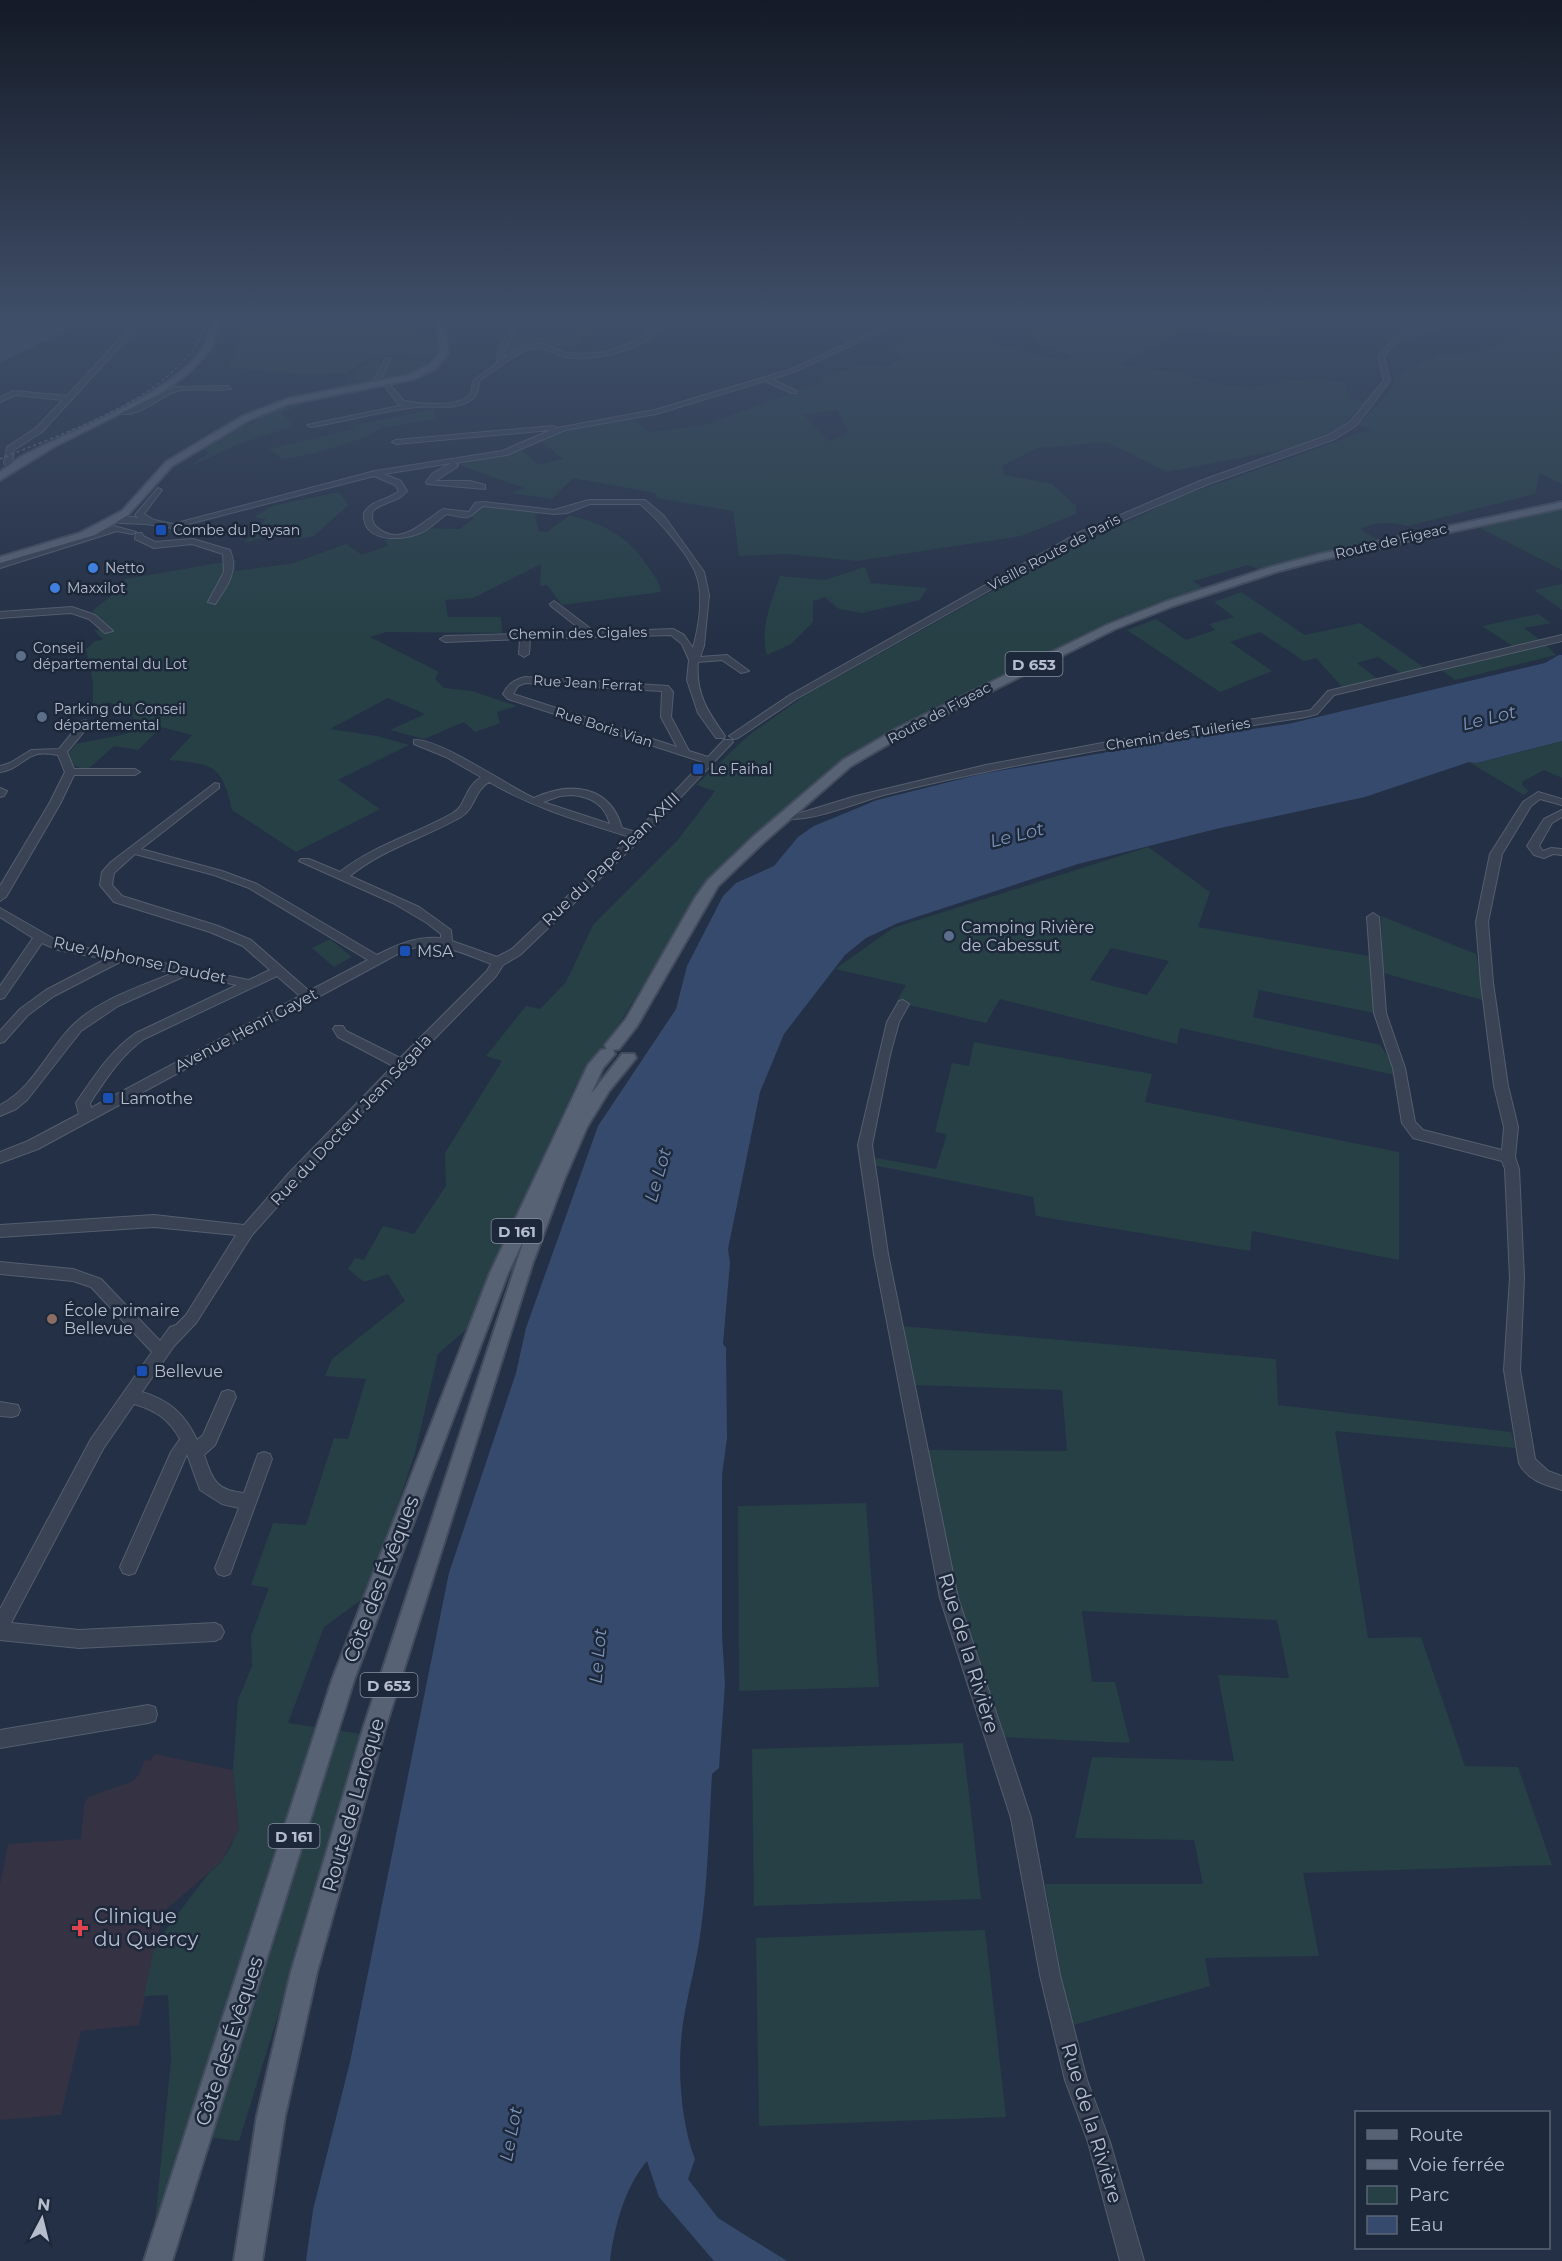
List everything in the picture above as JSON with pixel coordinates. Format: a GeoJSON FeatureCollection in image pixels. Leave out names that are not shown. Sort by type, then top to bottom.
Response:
{"type":"FeatureCollection","features":[{"type":"Feature","properties":{"kind":"main road"},"geometry":{"type":"LineString","coordinates":[[0,477],[10,457],[20,460],[90,427]]}},
{"type":"Feature","properties":{"kind":"main road"},"geometry":{"type":"LineString","coordinates":[[0,560],[82,536],[121,519],[138,506],[169,464],[234,427]]}},
{"type":"Feature","properties":{"kind":"main road","name":"Route de Figeac"},"geometry":{"type":"LineString","coordinates":[[618,1052],[632,1022],[702,898],[713,883],[847,763],[900,732],[1058,651],[1169,604],[1275,569],[1320,557],[1562,505]]}},
{"type":"Feature","properties":{"kind":"main road","name":"Route de Laroque"},"geometry":{"type":"LineString","coordinates":[[248,2261],[271,2116],[304,1972],[374,1729],[524,1262],[555,1180],[594,1089],[618,1052]]}},
{"type":"Feature","properties":{"kind":"main road","name":"Côte des Évêques"},"geometry":{"type":"LineString","coordinates":[[158,2261],[347,1669],[499,1273],[596,1065],[618,1052]]}},
{"type":"Feature","properties":{"kind":"street"},"geometry":{"type":"LineString","coordinates":[[0,452],[10,457],[42,427]]}},
{"type":"Feature","properties":{"kind":"street"},"geometry":{"type":"LineString","coordinates":[[396,442],[573,427]]}},
{"type":"Feature","properties":{"kind":"street","name":"Vieille Route de Paris"},"geometry":{"type":"LineString","coordinates":[[876,649],[1106,523],[1230,473],[1323,441],[1349,427]]}},
{"type":"Feature","properties":{"kind":"street"},"geometry":{"type":"LineString","coordinates":[[121,519],[178,525],[375,473],[504,453],[558,429]]}},
{"type":"Feature","properties":{"kind":"street"},"geometry":{"type":"LineString","coordinates":[[452,462],[454,466],[436,475],[430,482],[442,486],[476,485],[482,487]]}},
{"type":"Feature","properties":{"kind":"street"},"geometry":{"type":"LineString","coordinates":[[375,473],[398,483],[403,492],[399,496],[374,506],[368,512],[367,517],[371,528],[390,536],[405,536],[418,531],[446,511],[468,515],[474,512],[478,505],[483,504],[554,512],[589,502],[636,501],[648,506],[661,518],[700,572],[705,595],[692,680],[703,713],[724,738]]}},
{"type":"Feature","properties":{"kind":"street"},"geometry":{"type":"LineString","coordinates":[[154,487],[139,515],[159,524]]}},
{"type":"Feature","properties":{"kind":"street"},"geometry":{"type":"LineString","coordinates":[[139,535],[152,531],[159,524]]}},
{"type":"Feature","properties":{"kind":"street"},"geometry":{"type":"LineString","coordinates":[[0,565],[123,527],[154,546],[170,542],[193,541],[227,552],[230,561],[228,578],[212,602]]}},
{"type":"Feature","properties":{"kind":"street"},"geometry":{"type":"LineString","coordinates":[[554,604],[591,633]]}},
{"type":"Feature","properties":{"kind":"street"},"geometry":{"type":"LineString","coordinates":[[0,615],[72,610],[92,617],[108,630]]}},
{"type":"Feature","properties":{"kind":"street","name":"Chemin des Cigales"},"geometry":{"type":"LineString","coordinates":[[445,639],[673,632],[680,635],[688,645],[694,660]]}},
{"type":"Feature","properties":{"kind":"street"},"geometry":{"type":"LineString","coordinates":[[524,654],[525,639],[528,635]]}},
{"type":"Feature","properties":{"kind":"street","name":"Chemin des Tuileries"},"geometry":{"type":"LineString","coordinates":[[787,816],[797,817],[882,792],[1015,760],[1306,714],[1314,712],[1331,693],[1562,638]]}},
{"type":"Feature","properties":{"kind":"street","name":"Rue du Pape Jean XXIII"},"geometry":{"type":"LineString","coordinates":[[498,962],[516,951],[638,836],[710,761],[724,738],[753,724],[793,697],[876,649]]}},
{"type":"Feature","properties":{"kind":"street"},"geometry":{"type":"LineString","coordinates":[[694,660],[724,657],[744,671]]}},
{"type":"Feature","properties":{"kind":"street","name":"Rue Jean Ferrat"},"geometry":{"type":"LineString","coordinates":[[513,686],[525,680],[664,688],[668,692],[666,717],[685,753]]}},
{"type":"Feature","properties":{"kind":"street","name":"Rue Boris Vian"},"geometry":{"type":"LineString","coordinates":[[513,686],[508,694],[511,697],[710,761]]}},
{"type":"Feature","properties":{"kind":"street"},"geometry":{"type":"LineString","coordinates":[[62,753],[86,723]]}},
{"type":"Feature","properties":{"kind":"street"},"geometry":{"type":"LineString","coordinates":[[418,742],[450,755],[534,802],[638,836]]}},
{"type":"Feature","properties":{"kind":"street"},"geometry":{"type":"LineString","coordinates":[[0,769],[13,767],[30,753],[39,751],[62,753]]}},
{"type":"Feature","properties":{"kind":"street"},"geometry":{"type":"LineString","coordinates":[[0,897],[18,862],[60,797],[70,772],[62,753]]}},
{"type":"Feature","properties":{"kind":"street"},"geometry":{"type":"LineString","coordinates":[[70,772],[135,772]]}},
{"type":"Feature","properties":{"kind":"street"},"geometry":{"type":"LineString","coordinates":[[342,876],[362,860],[463,811],[475,786],[489,777]]}},
{"type":"Feature","properties":{"kind":"street"},"geometry":{"type":"LineString","coordinates":[[215,786],[108,872],[106,885],[118,899],[214,929],[247,943],[308,997]]}},
{"type":"Feature","properties":{"kind":"street"},"geometry":{"type":"LineString","coordinates":[[534,802],[568,790],[588,794],[606,806],[618,830]]}},
{"type":"Feature","properties":{"kind":"street"},"geometry":{"type":"LineString","coordinates":[[1562,802],[1538,795],[1523,811],[1496,854],[1482,922],[1486,983],[1493,1016],[1501,1086],[1511,1126],[1508,1157],[1512,1169],[1517,1278],[1512,1371],[1527,1463],[1543,1477],[1562,1483]]}},
{"type":"Feature","properties":{"kind":"street"},"geometry":{"type":"LineString","coordinates":[[1562,813],[1548,821],[1533,846],[1538,853],[1544,855],[1551,851],[1562,852]]}},
{"type":"Feature","properties":{"kind":"street"},"geometry":{"type":"LineString","coordinates":[[133,850],[218,873],[253,886],[377,960]]}},
{"type":"Feature","properties":{"kind":"street"},"geometry":{"type":"LineString","coordinates":[[304,861],[391,896],[436,923],[447,933],[446,942]]}},
{"type":"Feature","properties":{"kind":"street","name":"Rue Alphonse Daudet"},"geometry":{"type":"LineString","coordinates":[[0,912],[58,946],[251,984]]}},
{"type":"Feature","properties":{"kind":"street"},"geometry":{"type":"LineString","coordinates":[[1373,917],[1375,974],[1380,1013],[1386,1036],[1399,1068],[1409,1124],[1419,1134],[1508,1157]]}},
{"type":"Feature","properties":{"kind":"street"},"geometry":{"type":"LineString","coordinates":[[0,995],[40,937]]}},
{"type":"Feature","properties":{"kind":"street","name":"Avenue Henri Gayet"},"geometry":{"type":"LineString","coordinates":[[0,1158],[33,1144],[377,960],[418,941],[431,939],[446,942],[498,962]]}},
{"type":"Feature","properties":{"kind":"street"},"geometry":{"type":"LineString","coordinates":[[0,1039],[24,1012],[50,993],[118,958]]}},
{"type":"Feature","properties":{"kind":"street","name":"Rue du Docteur Jean Ségala"},"geometry":{"type":"LineString","coordinates":[[0,1629],[97,1444],[166,1346],[191,1319],[247,1231],[342,1125],[492,973],[498,962]]}},
{"type":"Feature","properties":{"kind":"street"},"geometry":{"type":"LineString","coordinates":[[0,1111],[16,1103],[77,1028],[95,1014],[187,971]]}},
{"type":"Feature","properties":{"kind":"street"},"geometry":{"type":"LineString","coordinates":[[86,1116],[83,1103],[127,1044],[278,971]]}},
{"type":"Feature","properties":{"kind":"street","name":"Rue de la Rivière"},"geometry":{"type":"LineString","coordinates":[[903,1004],[893,1022],[884,1055],[866,1145],[881,1254],[949,1598],[1021,1818],[1050,1975],[1076,2080],[1099,2142],[1132,2261]]}},
{"type":"Feature","properties":{"kind":"street"},"geometry":{"type":"LineString","coordinates":[[339,1029],[342,1034],[402,1065]]}},
{"type":"Feature","properties":{"kind":"street"},"geometry":{"type":"LineString","coordinates":[[0,1231],[154,1221],[247,1231]]}},
{"type":"Feature","properties":{"kind":"street"},"geometry":{"type":"LineString","coordinates":[[4,1270],[73,1275],[96,1283],[157,1349],[166,1346]]}},
{"type":"Feature","properties":{"kind":"street"},"geometry":{"type":"LineString","coordinates":[[131,1396],[160,1406],[177,1422],[191,1447],[206,1485],[228,1499],[249,1501]]}},
{"type":"Feature","properties":{"kind":"street"},"geometry":{"type":"LineString","coordinates":[[129,1567],[179,1452],[208,1440],[228,1397]]}},
{"type":"Feature","properties":{"kind":"street"},"geometry":{"type":"LineString","coordinates":[[224,1568],[264,1459]]}},
{"type":"Feature","properties":{"kind":"street"},"geometry":{"type":"LineString","coordinates":[[0,1629],[79,1639],[215,1632]]}},
{"type":"Feature","properties":{"kind":"street"},"geometry":{"type":"LineString","coordinates":[[0,1738],[148,1714]]}},
{"type":"Feature","properties":{"kind":"shaded area","name":"Clinique du Quercy"},"geometry":{"type":"Polygon","coordinates":[[[154,1754],[233,1770],[239,1828],[221,1862],[163,1912],[139,2025],[81,2031],[61,2115],[0,2120],[0,1885],[8,1844],[81,1839],[84,1804],[88,1797],[131,1782],[138,1776],[145,1760],[151,1761],[154,1754]]]}},
{"type":"Feature","properties":{"kind":"green space"},"geometry":{"type":"Polygon","coordinates":[[[240,427],[292,427],[241,443],[189,467],[209,453],[203,449],[240,427]]]}},
{"type":"Feature","properties":{"kind":"green space"},"geometry":{"type":"Polygon","coordinates":[[[351,427],[391,427],[382,428],[361,439],[313,454],[282,459],[269,449],[353,429],[351,427]]]}},
{"type":"Feature","properties":{"kind":"green space"},"geometry":{"type":"Polygon","coordinates":[[[581,427],[643,427],[651,432],[693,427],[815,427],[830,442],[849,432],[846,427],[1341,427],[1320,439],[1292,448],[1167,472],[1107,442],[1037,448],[1002,466],[1005,475],[1052,484],[1076,506],[1076,514],[1021,536],[857,561],[786,554],[739,556],[733,511],[657,498],[655,493],[573,478],[552,499],[511,493],[524,488],[460,465],[469,460],[520,449],[539,465],[563,459],[540,440],[565,429],[581,427]]]}},
{"type":"Feature","properties":{"kind":"green space"},"geometry":{"type":"Polygon","coordinates":[[[1364,427],[1562,427],[1562,484],[1540,473],[1535,494],[1408,526],[1378,523],[1360,529],[1379,541],[1318,553],[1261,570],[1248,565],[1193,581],[1204,588],[1170,599],[1100,628],[1010,671],[847,758],[750,838],[713,873],[609,1040],[576,1085],[505,1238],[468,1328],[438,1354],[415,1453],[368,1595],[324,1627],[288,1723],[361,1734],[334,1835],[239,2141],[187,2135],[154,2232],[171,2060],[168,1995],[144,1996],[155,1944],[209,1873],[221,1862],[239,1828],[233,1770],[238,1700],[252,1666],[251,1636],[269,1588],[251,1585],[273,1523],[306,1525],[334,1438],[348,1439],[366,1379],[325,1376],[332,1359],[405,1301],[388,1274],[364,1282],[348,1269],[355,1258],[364,1260],[383,1226],[414,1234],[446,1186],[445,1153],[502,1061],[486,1056],[526,1006],[540,1009],[566,982],[593,925],[677,841],[715,791],[696,785],[749,735],[807,694],[1057,555],[1180,497],[1372,429],[1364,427]]]}},
{"type":"Feature","properties":{"kind":"green space"},"geometry":{"type":"Polygon","coordinates":[[[339,492],[348,505],[314,536],[299,539],[292,530],[244,543],[266,519],[254,517],[272,506],[339,492]]]}},
{"type":"Feature","properties":{"kind":"green space"},"geometry":{"type":"Polygon","coordinates":[[[481,506],[539,512],[535,517],[539,531],[547,532],[570,515],[595,523],[624,539],[641,556],[656,579],[661,592],[562,605],[547,585],[540,586],[541,564],[473,598],[445,600],[448,617],[501,617],[502,633],[386,632],[370,637],[439,672],[435,679],[444,688],[472,691],[517,706],[497,712],[500,723],[475,732],[464,722],[424,739],[390,730],[425,714],[388,698],[330,729],[377,736],[409,745],[338,780],[380,809],[296,852],[232,810],[220,775],[214,770],[196,763],[169,760],[192,735],[161,727],[138,750],[114,746],[87,770],[75,766],[68,754],[76,744],[126,734],[139,722],[109,702],[93,708],[93,682],[86,649],[95,641],[103,640],[94,630],[112,629],[92,611],[111,596],[125,579],[236,560],[235,571],[294,563],[346,544],[362,555],[389,545],[384,540],[412,536],[427,528],[460,529],[474,518],[470,516],[480,511],[481,506]]]}},
{"type":"Feature","properties":{"kind":"green space"},"geometry":{"type":"Polygon","coordinates":[[[1562,509],[1562,570],[1474,525],[1562,509]]]}},
{"type":"Feature","properties":{"kind":"green space"},"geometry":{"type":"Polygon","coordinates":[[[865,567],[871,583],[927,588],[920,600],[862,613],[839,609],[825,597],[813,601],[813,622],[791,644],[767,655],[765,625],[780,576],[825,580],[865,567]]]}},
{"type":"Feature","properties":{"kind":"green space"},"geometry":{"type":"Polygon","coordinates":[[[1562,584],[1562,610],[1534,590],[1562,584]]]}},
{"type":"Feature","properties":{"kind":"green space"},"geometry":{"type":"Polygon","coordinates":[[[1241,592],[1305,635],[1360,623],[1426,669],[1402,674],[1378,657],[1357,663],[1379,680],[1343,688],[1316,658],[1304,661],[1260,632],[1230,642],[1272,671],[1220,692],[1127,630],[1156,619],[1186,640],[1215,630],[1209,624],[1234,617],[1214,602],[1241,592]]]}},
{"type":"Feature","properties":{"kind":"green space"},"geometry":{"type":"Polygon","coordinates":[[[1538,614],[1551,623],[1524,628],[1543,642],[1514,647],[1482,626],[1538,614]]]}},
{"type":"Feature","properties":{"kind":"green space"},"geometry":{"type":"Polygon","coordinates":[[[1546,645],[1556,655],[1455,680],[1441,670],[1546,645]]]}},
{"type":"Feature","properties":{"kind":"green space"},"geometry":{"type":"Polygon","coordinates":[[[1562,741],[1562,778],[1544,770],[1523,781],[1522,785],[1529,791],[1524,795],[1469,762],[1478,763],[1562,741]]]}},
{"type":"Feature","properties":{"kind":"green space"},"geometry":{"type":"Polygon","coordinates":[[[1148,847],[1210,892],[1198,927],[1370,956],[1375,1013],[1259,990],[1253,1017],[1380,1045],[1393,1064],[1395,1075],[1180,1028],[1177,1044],[1000,999],[986,1023],[896,1002],[906,985],[835,969],[893,928],[1148,847]],[[1111,948],[1090,980],[1147,995],[1169,961],[1111,948]]]}},
{"type":"Feature","properties":{"kind":"green space"},"geometry":{"type":"Polygon","coordinates":[[[1381,916],[1476,954],[1486,1001],[1383,973],[1381,916]]]}},
{"type":"Feature","properties":{"kind":"green space"},"geometry":{"type":"Polygon","coordinates":[[[330,939],[352,957],[334,967],[312,948],[330,939]]]}},
{"type":"Feature","properties":{"kind":"green space"},"geometry":{"type":"Polygon","coordinates":[[[974,1042],[1152,1074],[1145,1102],[1399,1152],[1399,1260],[1252,1231],[1250,1251],[1036,1216],[1033,1197],[873,1165],[876,1158],[936,1169],[947,1134],[935,1132],[952,1063],[969,1066],[974,1042]]]}},
{"type":"Feature","properties":{"kind":"green space"},"geometry":{"type":"Polygon","coordinates":[[[901,1326],[1276,1359],[1278,1405],[1511,1432],[1516,1448],[1335,1431],[1368,1638],[1421,1637],[1465,1766],[1518,1767],[1552,1865],[1303,1873],[1319,1956],[1205,1958],[1210,1986],[1070,2026],[1045,1884],[1203,1884],[1194,1840],[1075,1838],[1092,1757],[1234,1761],[1218,1675],[1289,1678],[1277,1620],[1082,1611],[1092,1682],[1115,1682],[1130,1743],[1001,1737],[953,1587],[924,1450],[1067,1451],[1062,1390],[913,1385],[901,1326]]]}},
{"type":"Feature","properties":{"kind":"green space"},"geometry":{"type":"Polygon","coordinates":[[[866,1503],[879,1687],[739,1691],[738,1506],[866,1503]]]}},
{"type":"Feature","properties":{"kind":"green space"},"geometry":{"type":"Polygon","coordinates":[[[963,1743],[981,1899],[754,1906],[752,1749],[963,1743]]]}},
{"type":"Feature","properties":{"kind":"green space"},"geometry":{"type":"Polygon","coordinates":[[[985,1930],[1006,2117],[759,2126],[756,1938],[985,1930]]]}},
{"type":"Feature","properties":{"kind":"water","name":"Le Lot"},"geometry":{"type":"Polygon","coordinates":[[[1562,655],[1562,741],[1477,763],[1469,762],[1365,797],[1216,829],[1078,864],[898,923],[866,938],[845,955],[784,1034],[760,1092],[728,1249],[730,1263],[723,1344],[726,1348],[727,1438],[722,1475],[722,1635],[725,1684],[719,1768],[712,1774],[703,1910],[683,2023],[680,2074],[686,2127],[695,2159],[688,2179],[718,2218],[787,2261],[714,2261],[659,2197],[647,2161],[632,2183],[622,2208],[614,2235],[610,2261],[306,2261],[313,2210],[350,2062],[449,1573],[516,1373],[526,1328],[598,1126],[676,1009],[687,966],[723,896],[736,883],[774,866],[798,837],[814,826],[877,800],[981,774],[1189,738],[1288,724],[1545,663],[1562,655]]]}},
{"type":"Feature","properties":{"kind":"railway"},"geometry":{"type":"LineString","coordinates":[[0,459],[80,427]]}},
{"type":"Feature","properties":{"kind":"place","name":"Combe du Paysan"},"geometry":{"type":"Point","coordinates":[161,530]}},
{"type":"Feature","properties":{"kind":"place","name":"Netto"},"geometry":{"type":"Point","coordinates":[93,568]}},
{"type":"Feature","properties":{"kind":"place","name":"Maxxilot"},"geometry":{"type":"Point","coordinates":[55,588]}},
{"type":"Feature","properties":{"kind":"place","name":"Conseil départemental du Lot"},"geometry":{"type":"Point","coordinates":[21,656]}},
{"type":"Feature","properties":{"kind":"place","name":"Parking du Conseil départemental"},"geometry":{"type":"Point","coordinates":[42,717]}},
{"type":"Feature","properties":{"kind":"place","name":"Le Faihal"},"geometry":{"type":"Point","coordinates":[698,769]}},
{"type":"Feature","properties":{"kind":"place","name":"Camping Rivière de Cabessut"},"geometry":{"type":"Point","coordinates":[949,936]}},
{"type":"Feature","properties":{"kind":"place","name":"MSA"},"geometry":{"type":"Point","coordinates":[405,951]}},
{"type":"Feature","properties":{"kind":"place","name":"Lamothe"},"geometry":{"type":"Point","coordinates":[108,1098]}},
{"type":"Feature","properties":{"kind":"place","name":"École primaire Bellevue"},"geometry":{"type":"Point","coordinates":[52,1319]}},
{"type":"Feature","properties":{"kind":"place","name":"Bellevue"},"geometry":{"type":"Point","coordinates":[142,1371]}},
{"type":"Feature","properties":{"kind":"place","name":"Clinique du Quercy"},"geometry":{"type":"Point","coordinates":[80,1928]}}]}
